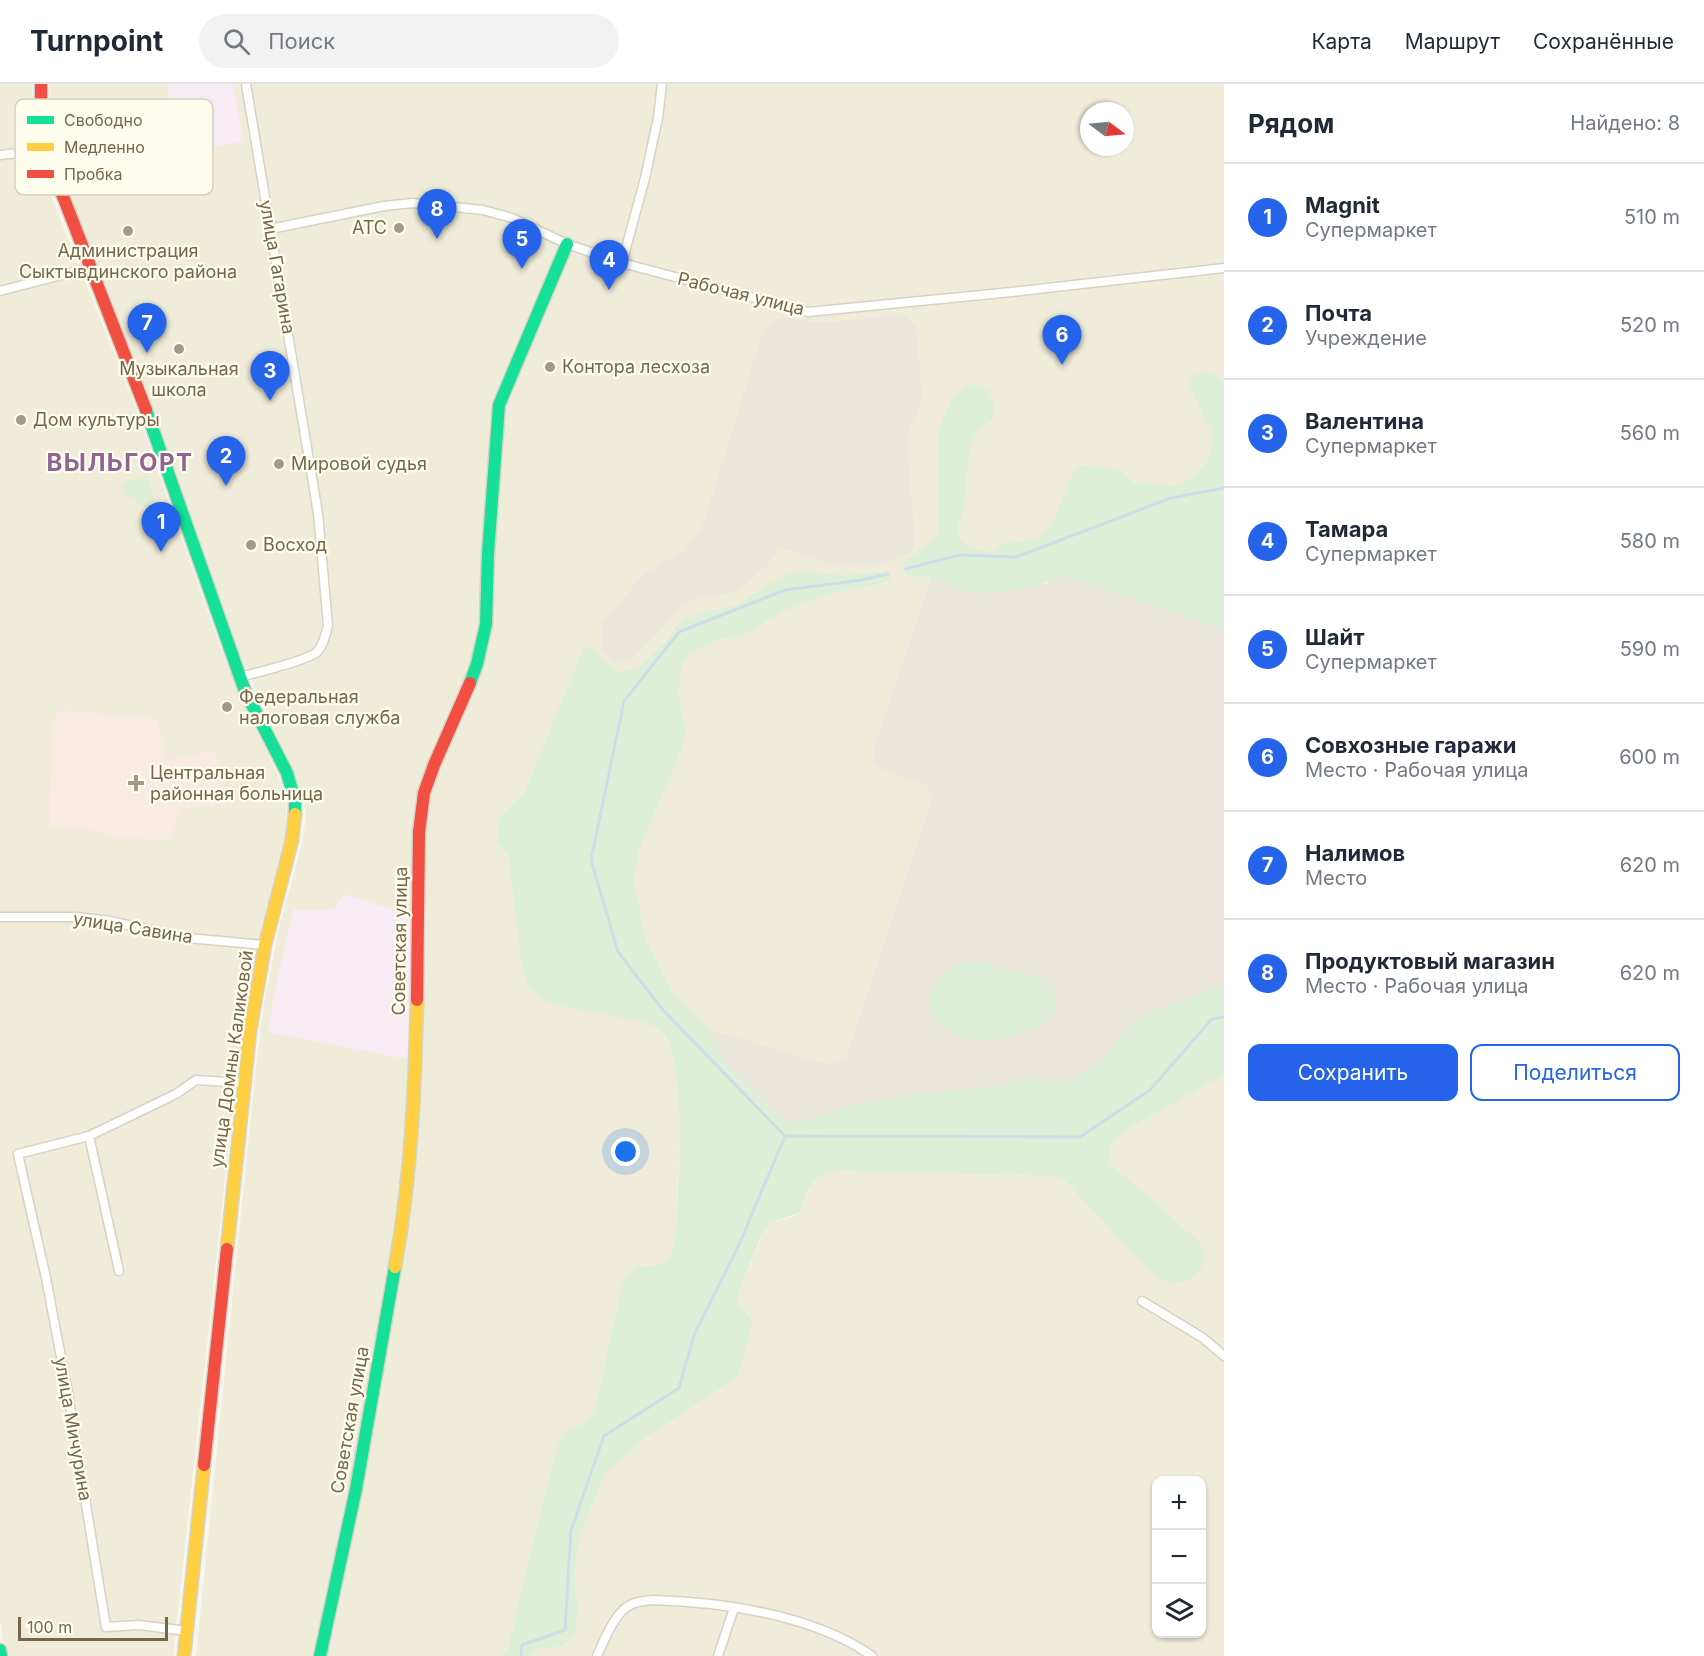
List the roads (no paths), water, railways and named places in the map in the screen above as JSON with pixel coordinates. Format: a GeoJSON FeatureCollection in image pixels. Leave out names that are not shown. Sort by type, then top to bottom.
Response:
{"type":"FeatureCollection","features":[{"type":"Feature","properties":{"kind":"main road","name":"улица Домны Каликовой"},"geometry":{"type":"LineString","coordinates":[[62,195],[149,418],[245,691],[287,773],[295,801],[292,840],[265,945],[250,1031],[184,1656]]}},
{"type":"Feature","properties":{"kind":"main road","name":"Советская улица"},"geometry":{"type":"LineString","coordinates":[[320,1656],[356,1489],[404,1223],[416,1048],[419,832],[424,793],[477,664],[486,624],[488,553],[499,405],[567,244]]}},
{"type":"Feature","properties":{"kind":"main road"},"geometry":{"type":"LineString","coordinates":[[0,1650],[1,1656]]}},
{"type":"Feature","properties":{"kind":"street","name":"улица Гагарина"},"geometry":{"type":"LineString","coordinates":[[240,677],[315,654],[324,642],[328,626],[318,513],[246,84]]}},
{"type":"Feature","properties":{"kind":"street"},"geometry":{"type":"LineString","coordinates":[[622,263],[645,178],[658,118],[662,84]]}},
{"type":"Feature","properties":{"kind":"street"},"geometry":{"type":"LineString","coordinates":[[0,155],[15,153]]}},
{"type":"Feature","properties":{"kind":"street","name":"Рабочая улица"},"geometry":{"type":"LineString","coordinates":[[270,229],[384,206],[413,203],[483,210],[521,222],[567,244],[622,263],[808,312],[1224,268]]}},
{"type":"Feature","properties":{"kind":"street"},"geometry":{"type":"LineString","coordinates":[[0,291],[89,268]]}},
{"type":"Feature","properties":{"kind":"street","name":"улица Савина"},"geometry":{"type":"LineString","coordinates":[[0,917],[77,917],[110,921],[188,938],[265,945]]}},
{"type":"Feature","properties":{"kind":"street"},"geometry":{"type":"LineString","coordinates":[[118,1271],[89,1136],[176,1094],[196,1080],[244,1083]]}},
{"type":"Feature","properties":{"kind":"street","name":"улица Мичурина"},"geometry":{"type":"LineString","coordinates":[[89,1136],[18,1154],[68,1394],[106,1627],[139,1625],[187,1631]]}},
{"type":"Feature","properties":{"kind":"street"},"geometry":{"type":"LineString","coordinates":[[1142,1301],[1203,1338],[1224,1356]]}},
{"type":"Feature","properties":{"kind":"street"},"geometry":{"type":"LineString","coordinates":[[597,1656],[618,1616],[628,1606],[640,1601],[664,1600],[734,1608],[785,1617],[846,1639],[872,1656]]}},
{"type":"Feature","properties":{"kind":"street"},"geometry":{"type":"LineString","coordinates":[[718,1656],[734,1608]]}},
{"type":"Feature","properties":{"kind":"waterway"},"geometry":{"type":"LineString","coordinates":[[906,569],[959,555],[1016,557],[1171,498],[1224,488]]}},
{"type":"Feature","properties":{"kind":"waterway"},"geometry":{"type":"LineString","coordinates":[[785,1136],[663,1010],[618,952],[591,860],[624,701],[679,632],[785,590],[862,580],[888,574]]}},
{"type":"Feature","properties":{"kind":"waterway"},"geometry":{"type":"LineString","coordinates":[[521,1656],[522,1645],[565,1630],[571,1531],[604,1436],[679,1388],[694,1335],[738,1247],[785,1136],[1080,1137],[1150,1090],[1212,1019],[1224,1017]]}},
{"type":"Feature","properties":{"kind":"place","name":"АТС"},"geometry":{"type":"Point","coordinates":[399,228]}},
{"type":"Feature","properties":{"kind":"place","name":"Администрация Сыктывдинского района"},"geometry":{"type":"Point","coordinates":[128,231]}},
{"type":"Feature","properties":{"kind":"place","name":"Продуктовый магазин"},"geometry":{"type":"Point","coordinates":[437,239]}},
{"type":"Feature","properties":{"kind":"place","name":"Шайт"},"geometry":{"type":"Point","coordinates":[522,269]}},
{"type":"Feature","properties":{"kind":"place","name":"Тамара"},"geometry":{"type":"Point","coordinates":[609,290]}},
{"type":"Feature","properties":{"kind":"place","name":"Музыкальная школа"},"geometry":{"type":"Point","coordinates":[179,349]}},
{"type":"Feature","properties":{"kind":"place","name":"Налимов"},"geometry":{"type":"Point","coordinates":[147,353]}},
{"type":"Feature","properties":{"kind":"place","name":"Совхозные гаражи"},"geometry":{"type":"Point","coordinates":[1062,365]}},
{"type":"Feature","properties":{"kind":"place","name":"Контора лесхоза"},"geometry":{"type":"Point","coordinates":[550,367]}},
{"type":"Feature","properties":{"kind":"place","name":"Валентина"},"geometry":{"type":"Point","coordinates":[270,401]}},
{"type":"Feature","properties":{"kind":"place","name":"Дом культуры"},"geometry":{"type":"Point","coordinates":[21,420]}},
{"type":"Feature","properties":{"kind":"place","name":"Мировой судья"},"geometry":{"type":"Point","coordinates":[279,464]}},
{"type":"Feature","properties":{"kind":"place","name":"Почта"},"geometry":{"type":"Point","coordinates":[226,486]}},
{"type":"Feature","properties":{"kind":"place","name":"Восход"},"geometry":{"type":"Point","coordinates":[251,545]}},
{"type":"Feature","properties":{"kind":"place","name":"Magnit"},"geometry":{"type":"Point","coordinates":[161,552]}},
{"type":"Feature","properties":{"kind":"place","name":"Федеральная налоговая служба"},"geometry":{"type":"Point","coordinates":[227,707]}},
{"type":"Feature","properties":{"kind":"place","name":"Центральная районная больница"},"geometry":{"type":"Point","coordinates":[136,783]}},
{"type":"Feature","properties":{"kind":"district","name":"ВЫЛЬГОРТ"},"geometry":{"type":"Point","coordinates":[120,463]}}]}
